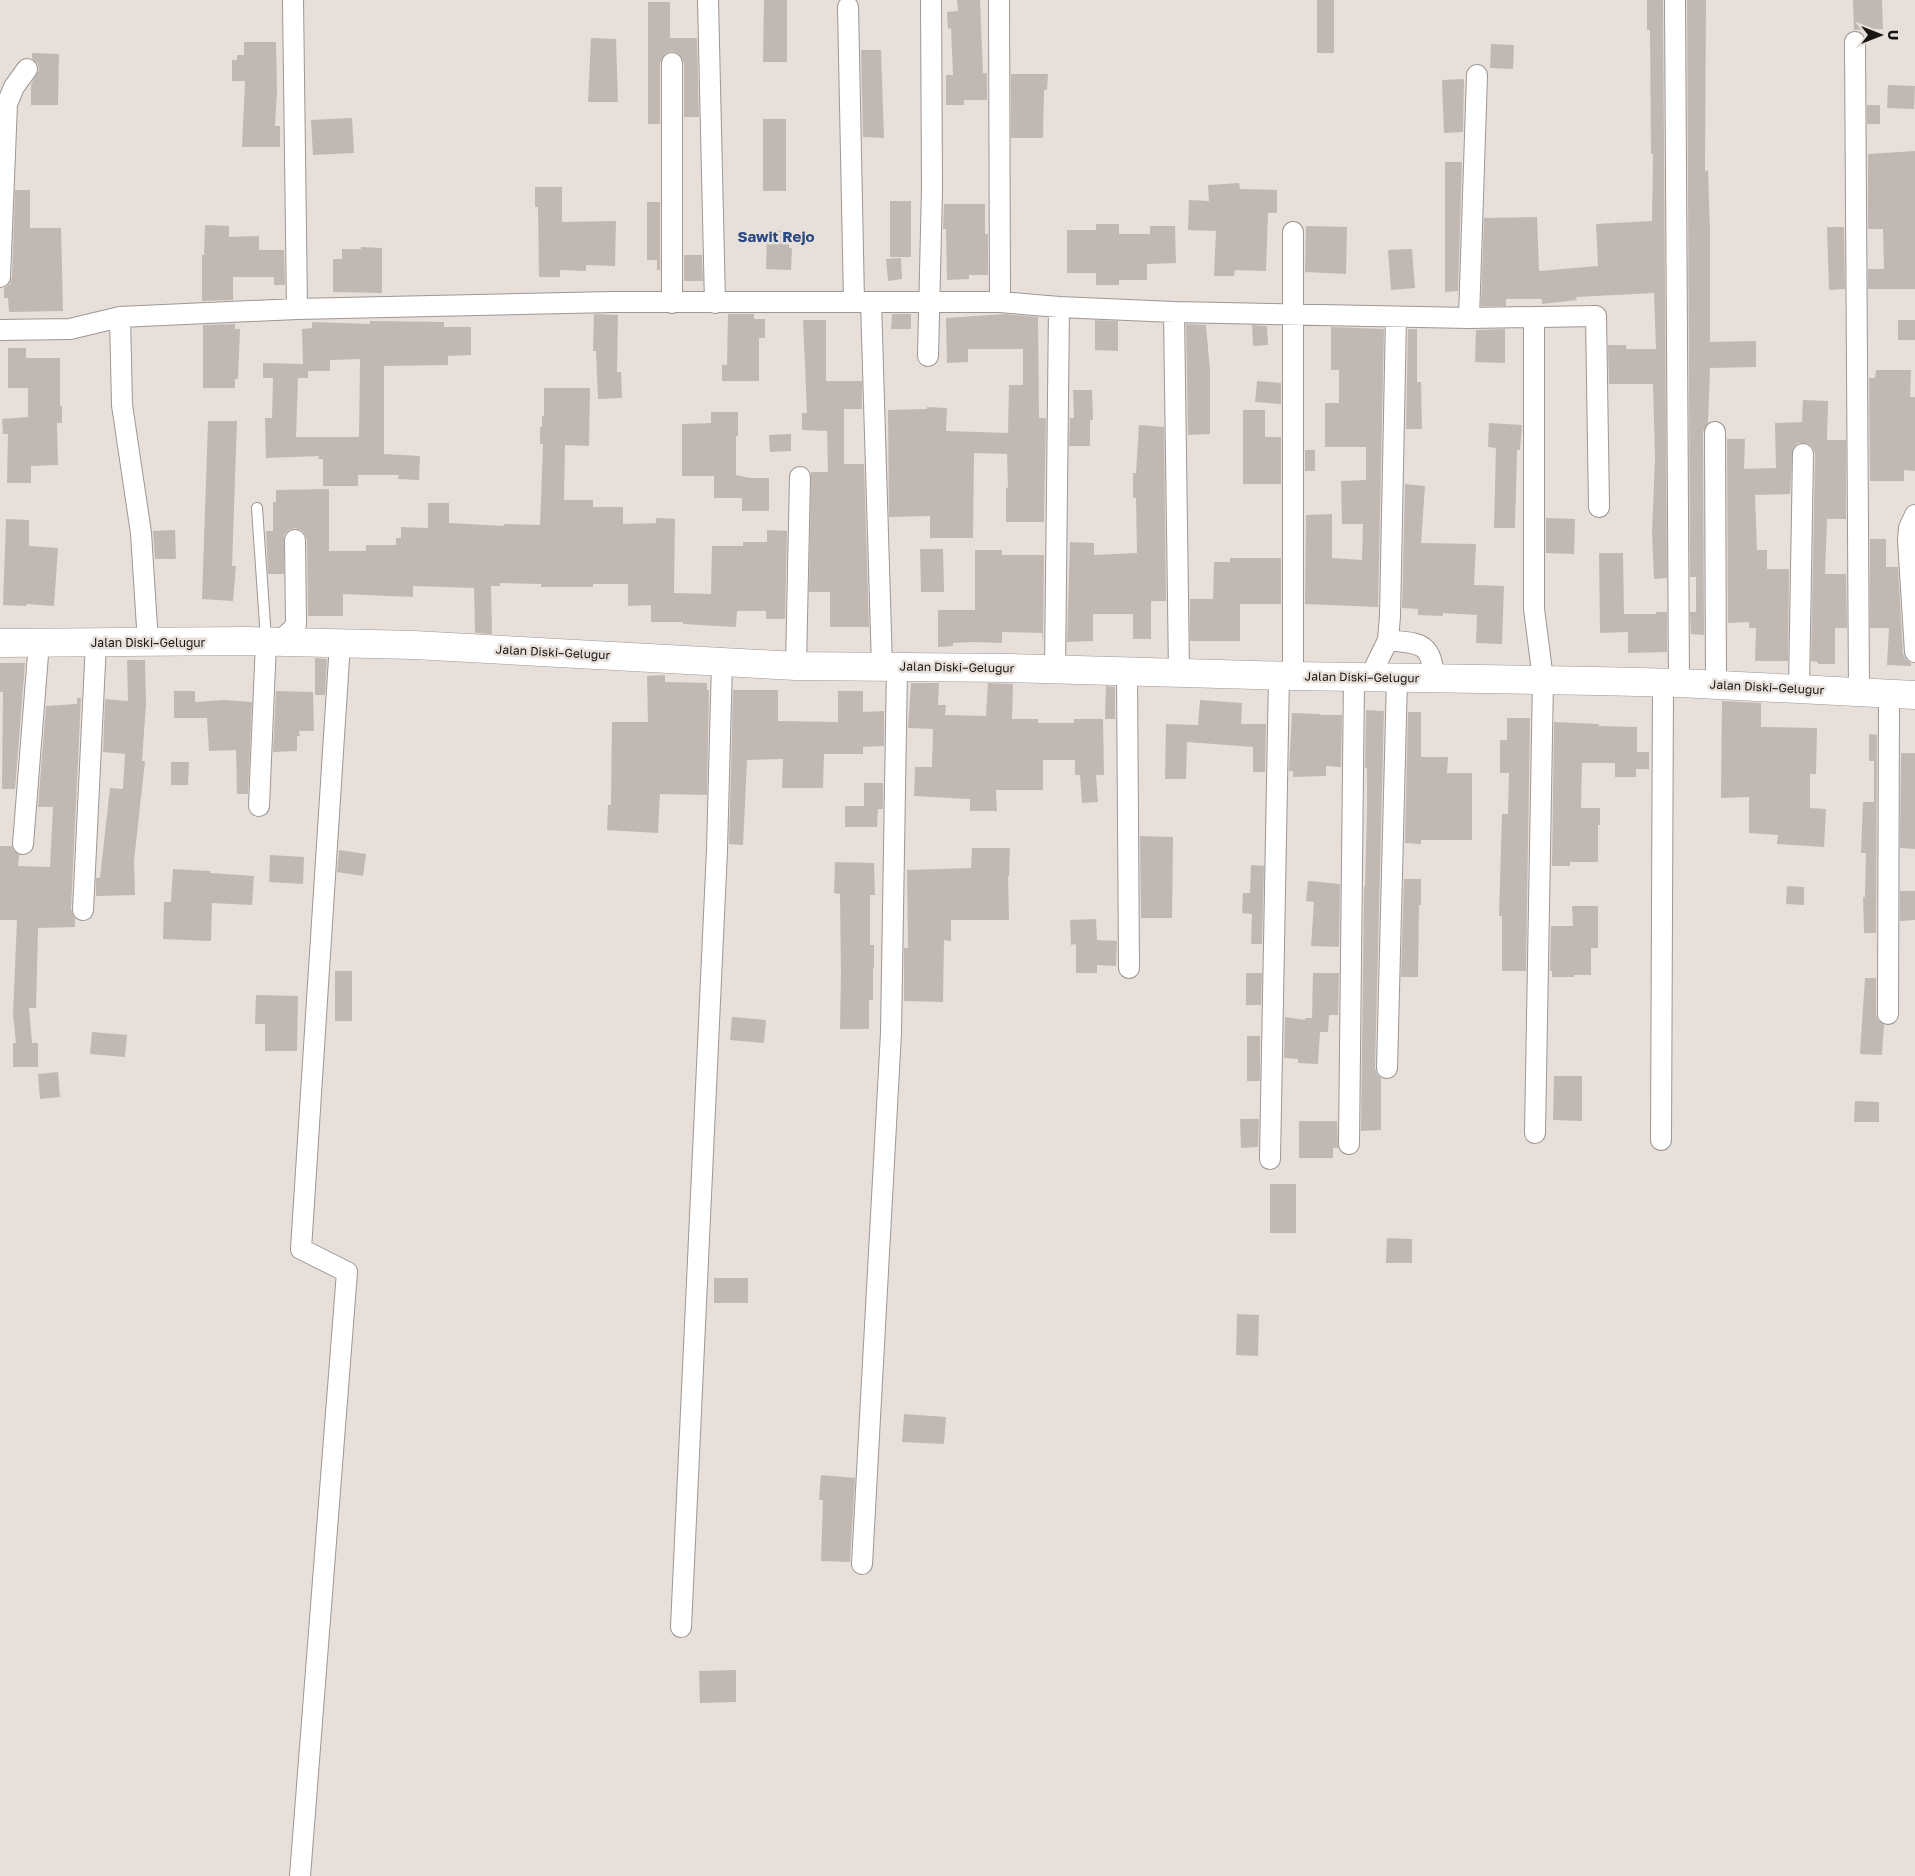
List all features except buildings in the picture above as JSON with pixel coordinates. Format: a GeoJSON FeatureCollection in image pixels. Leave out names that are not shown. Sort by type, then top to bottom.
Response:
{"type":"FeatureCollection","features":[{"type":"Feature","properties":{"kind":"main road","name":"Jalan Diski–Gelugur"},"geometry":{"type":"LineString","coordinates":[[0,643],[340,643],[523,650],[796,666],[1179,671],[1286,676],[1543,679],[1799,688],[1902,694]]}},
{"type":"Feature","properties":{"kind":"street"},"geometry":{"type":"LineString","coordinates":[[292,0],[297,309]]}},
{"type":"Feature","properties":{"kind":"street"},"geometry":{"type":"LineString","coordinates":[[708,0],[715,303]]}},
{"type":"Feature","properties":{"kind":"street"},"geometry":{"type":"LineString","coordinates":[[928,356],[932,188],[931,0]]}},
{"type":"Feature","properties":{"kind":"street"},"geometry":{"type":"LineString","coordinates":[[999,0],[1000,302]]}},
{"type":"Feature","properties":{"kind":"street"},"geometry":{"type":"LineString","coordinates":[[1661,1140],[1671,683],[1675,0]]}},
{"type":"Feature","properties":{"kind":"street"},"geometry":{"type":"LineString","coordinates":[[848,7],[863,302],[890,667],[891,1033],[862,1564]]}},
{"type":"Feature","properties":{"kind":"street"},"geometry":{"type":"LineString","coordinates":[[1855,42],[1859,692]]}},
{"type":"Feature","properties":{"kind":"street"},"geometry":{"type":"LineString","coordinates":[[672,63],[672,303]]}},
{"type":"Feature","properties":{"kind":"street"},"geometry":{"type":"LineString","coordinates":[[0,277],[7,104],[14,87],[27,69]]}},
{"type":"Feature","properties":{"kind":"street"},"geometry":{"type":"LineString","coordinates":[[1469,318],[1477,75]]}},
{"type":"Feature","properties":{"kind":"street"},"geometry":{"type":"LineString","coordinates":[[1270,1159],[1286,676],[1293,232]]}},
{"type":"Feature","properties":{"kind":"street"},"geometry":{"type":"LineString","coordinates":[[0,330],[70,329],[120,317],[297,309],[613,302],[1000,302],[1059,307],[1174,312],[1469,318],[1596,316],[1599,507]]}},
{"type":"Feature","properties":{"kind":"street"},"geometry":{"type":"LineString","coordinates":[[1055,669],[1059,307]]}},
{"type":"Feature","properties":{"kind":"street"},"geometry":{"type":"LineString","coordinates":[[1174,312],[1179,671]]}},
{"type":"Feature","properties":{"kind":"street"},"geometry":{"type":"LineString","coordinates":[[120,317],[122,405],[141,533],[148,643]]}},
{"type":"Feature","properties":{"kind":"street"},"geometry":{"type":"LineString","coordinates":[[1349,1144],[1362,677],[1388,640],[1396,317]]}},
{"type":"Feature","properties":{"kind":"street"},"geometry":{"type":"LineString","coordinates":[[1534,317],[1534,609],[1543,679],[1536,1133]]}},
{"type":"Feature","properties":{"kind":"street"},"geometry":{"type":"LineString","coordinates":[[1715,432],[1716,685]]}},
{"type":"Feature","properties":{"kind":"street"},"geometry":{"type":"LineString","coordinates":[[1799,688],[1803,454]]}},
{"type":"Feature","properties":{"kind":"street"},"geometry":{"type":"LineString","coordinates":[[796,666],[800,477]]}},
{"type":"Feature","properties":{"kind":"street"},"geometry":{"type":"LineString","coordinates":[[1915,515],[1909,528],[1908,540],[1915,652]]}},
{"type":"Feature","properties":{"kind":"street"},"geometry":{"type":"LineString","coordinates":[[259,806],[272,642],[293,629],[296,624],[295,540]]}},
{"type":"Feature","properties":{"kind":"street"},"geometry":{"type":"LineString","coordinates":[[1388,640],[1424,647],[1433,662],[1434,678]]}},
{"type":"Feature","properties":{"kind":"street"},"geometry":{"type":"LineString","coordinates":[[23,844],[39,642]]}},
{"type":"Feature","properties":{"kind":"street"},"geometry":{"type":"LineString","coordinates":[[83,910],[96,643]]}},
{"type":"Feature","properties":{"kind":"street"},"geometry":{"type":"LineString","coordinates":[[300,1876],[347,1272],[301,1249],[340,643]]}},
{"type":"Feature","properties":{"kind":"street"},"geometry":{"type":"LineString","coordinates":[[681,1627],[717,850],[722,662]]}},
{"type":"Feature","properties":{"kind":"street"},"geometry":{"type":"LineString","coordinates":[[1127,671],[1129,968]]}},
{"type":"Feature","properties":{"kind":"street"},"geometry":{"type":"LineString","coordinates":[[1387,1068],[1398,678]]}},
{"type":"Feature","properties":{"kind":"street"},"geometry":{"type":"LineString","coordinates":[[1888,1014],[1902,694]]}},
{"type":"Feature","properties":{"kind":"lane"},"geometry":{"type":"LineString","coordinates":[[257,508],[272,642]]}},
{"type":"Feature","properties":{"kind":"district","name":"Sawit Rejo"},"geometry":{"type":"Point","coordinates":[776,236]}}]}
